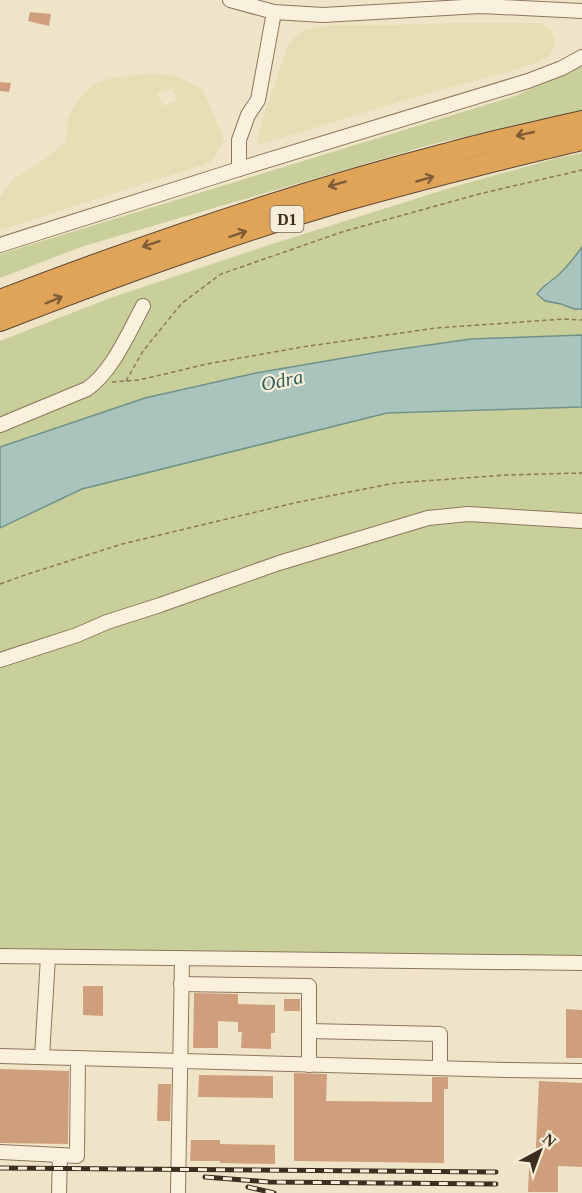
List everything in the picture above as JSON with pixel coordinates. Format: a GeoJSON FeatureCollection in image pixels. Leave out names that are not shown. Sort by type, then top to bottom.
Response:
{"type":"FeatureCollection","features":[{"type":"Feature","properties":{"kind":"highway","name":"D1"},"geometry":{"type":"LineString","coordinates":[[0,300],[220,220],[313,191],[446,153],[582,121]]}},
{"type":"Feature","properties":{"kind":"highway","name":"D1"},"geometry":{"type":"LineString","coordinates":[[0,321],[82,289],[244,232],[449,172],[582,140]]}},
{"type":"Feature","properties":{"kind":"street"},"geometry":{"type":"LineString","coordinates":[[230,0],[274,12],[323,15],[481,6],[582,11]]}},
{"type":"Feature","properties":{"kind":"street"},"geometry":{"type":"LineString","coordinates":[[239,169],[239,140],[248,115],[258,100],[274,12]]}},
{"type":"Feature","properties":{"kind":"street"},"geometry":{"type":"LineString","coordinates":[[0,245],[528,81],[562,68],[582,57]]}},
{"type":"Feature","properties":{"kind":"street"},"geometry":{"type":"LineString","coordinates":[[0,424],[87,389],[116,356],[142,306]]}},
{"type":"Feature","properties":{"kind":"street"},"geometry":{"type":"LineString","coordinates":[[0,660],[279,563],[428,518],[468,514],[582,521]]}},
{"type":"Feature","properties":{"kind":"street"},"geometry":{"type":"LineString","coordinates":[[0,956],[582,963]]}},
{"type":"Feature","properties":{"kind":"street"},"geometry":{"type":"LineString","coordinates":[[42,1057],[48,957]]}},
{"type":"Feature","properties":{"kind":"street"},"geometry":{"type":"LineString","coordinates":[[178,1193],[182,958]]}},
{"type":"Feature","properties":{"kind":"street"},"geometry":{"type":"LineString","coordinates":[[182,984],[309,986],[309,1065]]}},
{"type":"Feature","properties":{"kind":"street"},"geometry":{"type":"LineString","coordinates":[[309,1030],[440,1034],[440,1068]]}},
{"type":"Feature","properties":{"kind":"street"},"geometry":{"type":"LineString","coordinates":[[0,1056],[582,1071]]}},
{"type":"Feature","properties":{"kind":"street"},"geometry":{"type":"LineString","coordinates":[[0,1152],[76,1156],[78,1058]]}},
{"type":"Feature","properties":{"kind":"street"},"geometry":{"type":"LineString","coordinates":[[59,1193],[60,1155]]}},
{"type":"Feature","properties":{"kind":"path"},"geometry":{"type":"LineString","coordinates":[[126,381],[143,351],[182,303],[221,274],[353,228],[479,194],[582,170]]}},
{"type":"Feature","properties":{"kind":"path"},"geometry":{"type":"LineString","coordinates":[[93,384],[139,380],[207,364],[292,349],[436,328],[564,319],[582,320]]}},
{"type":"Feature","properties":{"kind":"path"},"geometry":{"type":"LineString","coordinates":[[0,584],[123,544],[294,502],[395,483],[506,475],[582,473]]}},
{"type":"Feature","properties":{"kind":"shaded area"},"geometry":{"type":"Polygon","coordinates":[[[539,23],[551,30],[556,42],[549,57],[521,68],[258,145],[263,117],[288,45],[301,31],[330,25],[539,23]]]}},
{"type":"Feature","properties":{"kind":"shaded area"},"geometry":{"type":"Polygon","coordinates":[[[140,74],[164,74],[179,77],[203,90],[224,139],[213,160],[0,230],[0,197],[14,178],[38,164],[66,142],[68,119],[81,96],[93,85],[108,79],[140,74]],[[172,89],[157,93],[163,106],[177,101],[172,89]]]}},
{"type":"Feature","properties":{"kind":"green space"},"geometry":{"type":"Polygon","coordinates":[[[582,67],[582,111],[433,144],[84,246],[0,278],[0,254],[515,96],[582,67]]]}},
{"type":"Feature","properties":{"kind":"green space"},"geometry":{"type":"Polygon","coordinates":[[[582,153],[582,247],[556,277],[545,283],[545,301],[582,309],[582,335],[471,339],[256,373],[145,398],[0,447],[0,341],[110,298],[266,246],[453,187],[582,153]]]}},
{"type":"Feature","properties":{"kind":"green space"},"geometry":{"type":"Polygon","coordinates":[[[582,407],[582,963],[0,956],[0,528],[82,489],[387,413],[582,407]]]}},
{"type":"Feature","properties":{"kind":"water"},"geometry":{"type":"Polygon","coordinates":[[[582,247],[582,309],[545,301],[537,294],[563,270],[582,247]]]}},
{"type":"Feature","properties":{"kind":"water","name":"Odra"},"geometry":{"type":"Polygon","coordinates":[[[582,335],[582,407],[387,413],[82,489],[0,528],[0,447],[145,398],[256,373],[379,352],[471,339],[582,335]]]}},
{"type":"Feature","properties":{"kind":"building"},"geometry":{"type":"Polygon","coordinates":[[[30,12],[51,14],[49,26],[28,21],[30,12]]]}},
{"type":"Feature","properties":{"kind":"building"},"geometry":{"type":"Polygon","coordinates":[[[0,82],[11,83],[9,92],[0,91],[0,82]]]}},
{"type":"Feature","properties":{"kind":"building"},"geometry":{"type":"Polygon","coordinates":[[[83,986],[103,986],[103,1016],[83,1015],[83,986]]]}},
{"type":"Feature","properties":{"kind":"building"},"geometry":{"type":"Polygon","coordinates":[[[194,993],[238,994],[238,1004],[275,1005],[275,1033],[271,1033],[271,1049],[241,1048],[242,1032],[238,1032],[238,1022],[218,1021],[218,1048],[193,1048],[194,993]]]}},
{"type":"Feature","properties":{"kind":"building"},"geometry":{"type":"Polygon","coordinates":[[[284,999],[300,999],[300,1011],[284,1011],[284,999]]]}},
{"type":"Feature","properties":{"kind":"building"},"geometry":{"type":"Polygon","coordinates":[[[566,1009],[582,1010],[582,1058],[566,1058],[566,1009]]]}},
{"type":"Feature","properties":{"kind":"building"},"geometry":{"type":"Polygon","coordinates":[[[0,1069],[69,1071],[68,1144],[0,1143],[0,1069]]]}},
{"type":"Feature","properties":{"kind":"building"},"geometry":{"type":"Polygon","coordinates":[[[294,1073],[327,1074],[326,1101],[432,1102],[432,1077],[448,1077],[448,1089],[444,1089],[444,1163],[294,1161],[294,1073]]]}},
{"type":"Feature","properties":{"kind":"building"},"geometry":{"type":"Polygon","coordinates":[[[199,1075],[273,1076],[273,1098],[198,1097],[199,1075]]]}},
{"type":"Feature","properties":{"kind":"building"},"geometry":{"type":"Polygon","coordinates":[[[539,1081],[582,1083],[582,1167],[558,1166],[558,1192],[528,1192],[529,1168],[535,1168],[539,1081]]]}},
{"type":"Feature","properties":{"kind":"building"},"geometry":{"type":"Polygon","coordinates":[[[158,1084],[171,1084],[170,1121],[157,1121],[158,1084]]]}},
{"type":"Feature","properties":{"kind":"building"},"geometry":{"type":"Polygon","coordinates":[[[191,1140],[220,1140],[220,1144],[275,1145],[275,1164],[190,1161],[191,1140]]]}},
{"type":"Feature","properties":{"kind":"railway"},"geometry":{"type":"LineString","coordinates":[[0,1168],[496,1172]]}},
{"type":"Feature","properties":{"kind":"railway"},"geometry":{"type":"LineString","coordinates":[[205,1177],[269,1182],[496,1184]]}},
{"type":"Feature","properties":{"kind":"railway"},"geometry":{"type":"LineString","coordinates":[[248,1187],[274,1193]]}}]}
